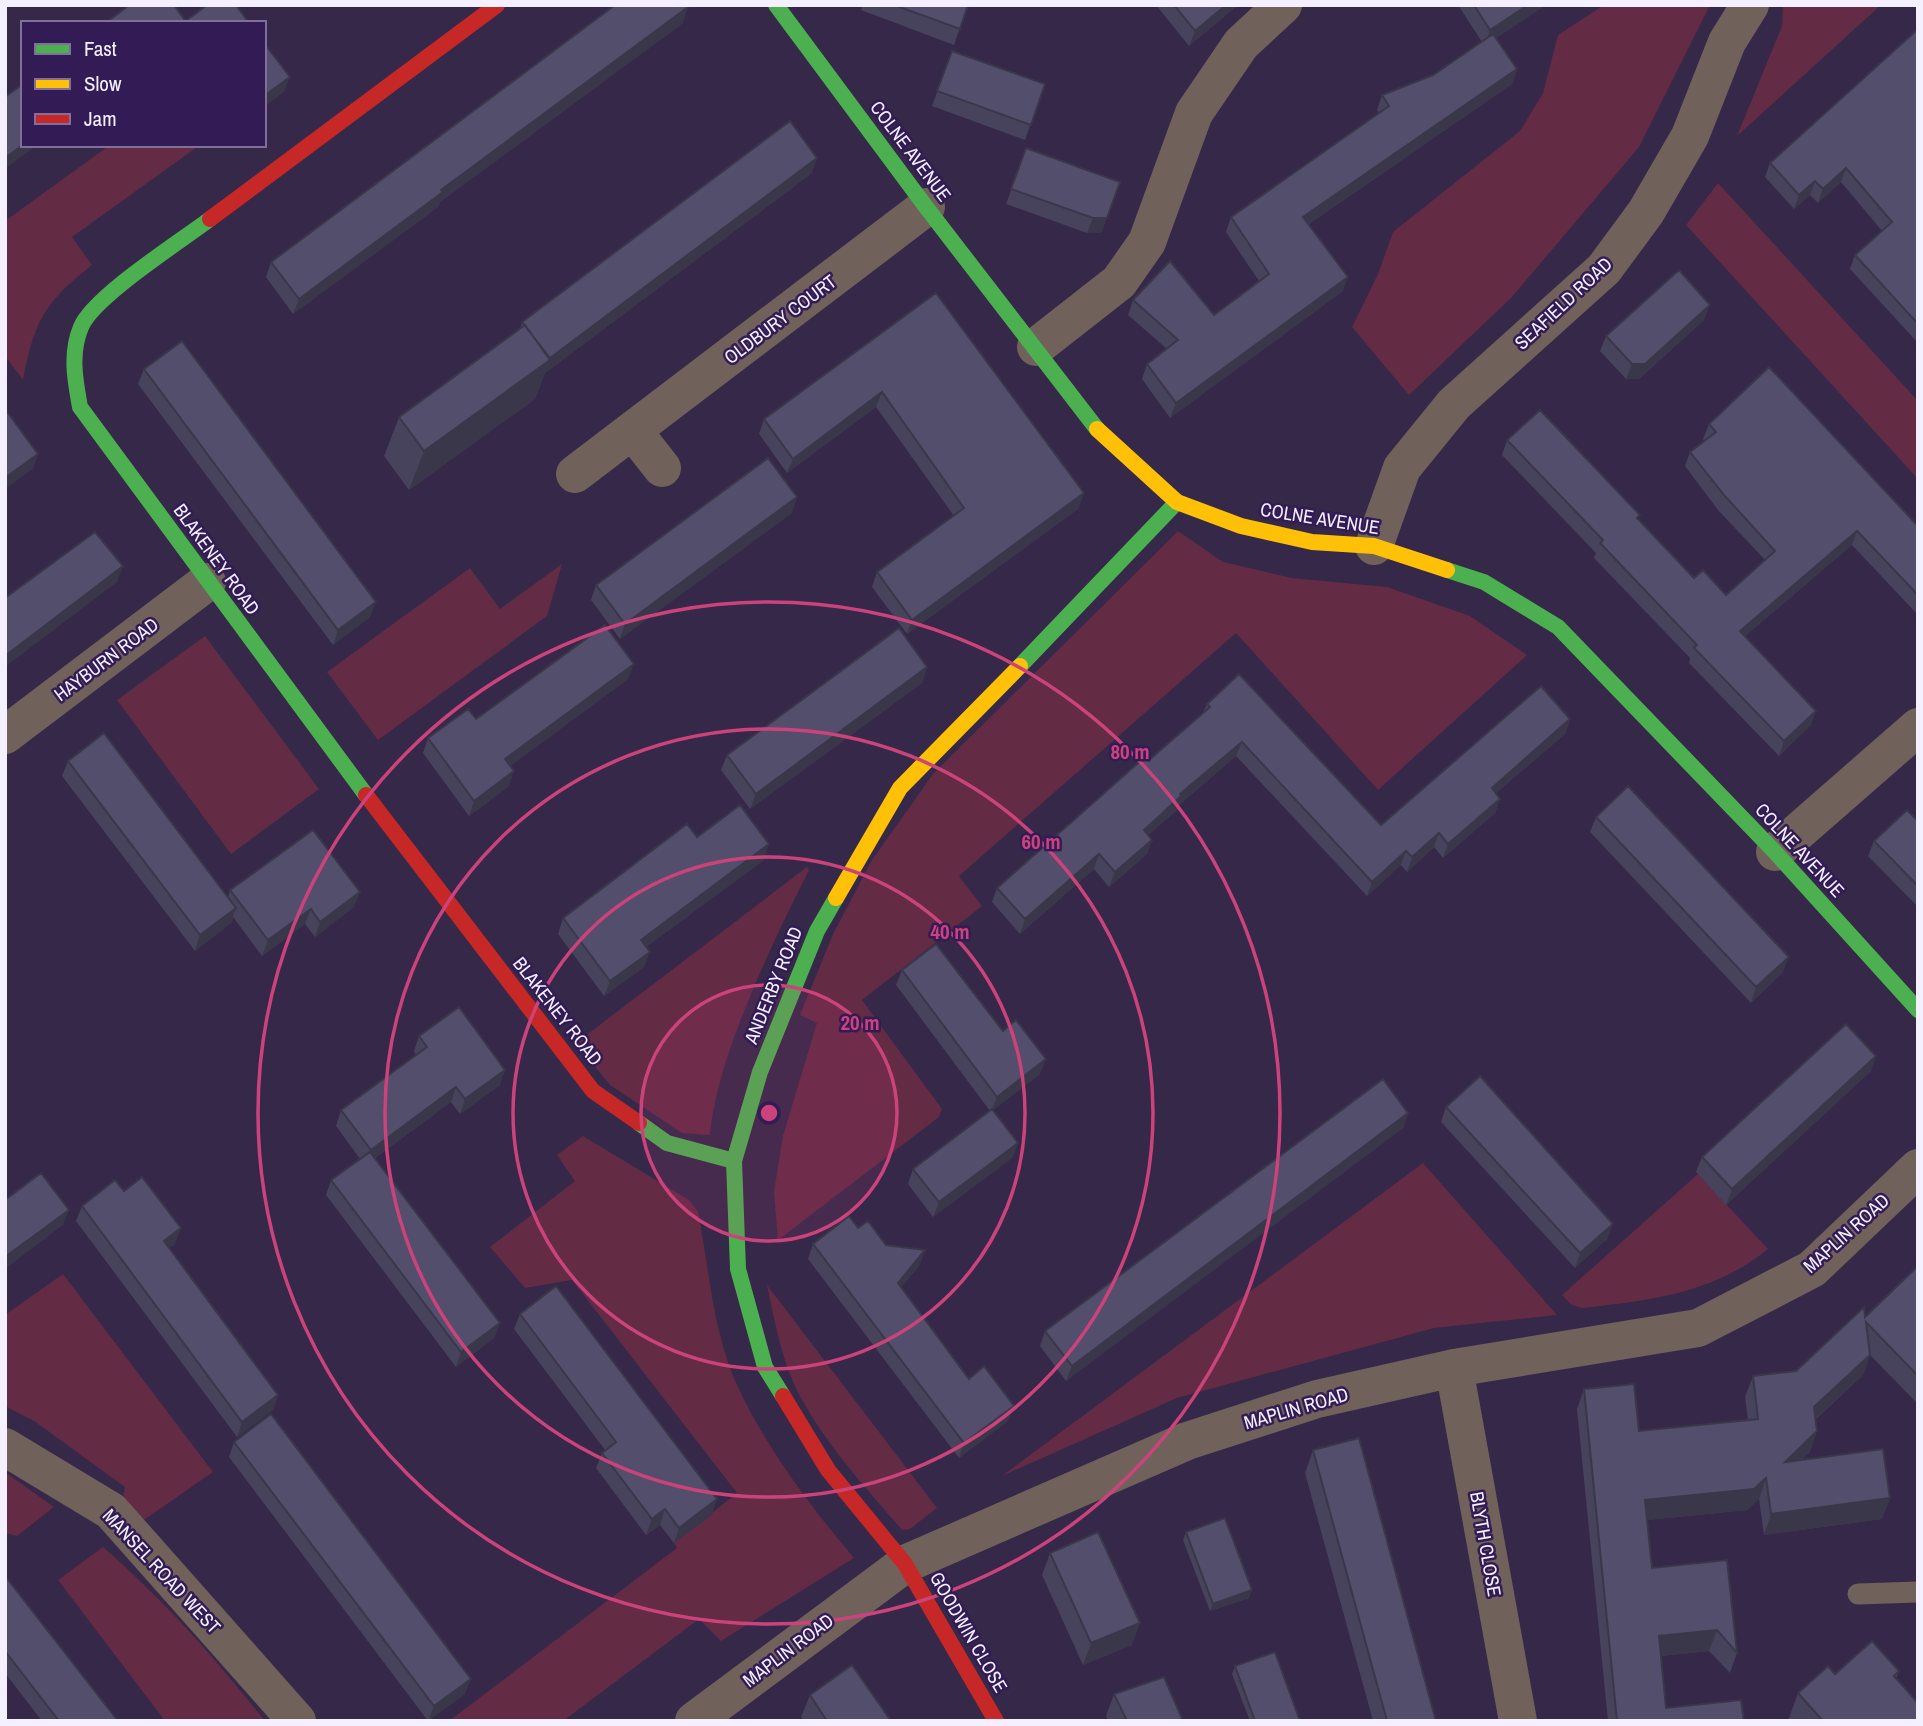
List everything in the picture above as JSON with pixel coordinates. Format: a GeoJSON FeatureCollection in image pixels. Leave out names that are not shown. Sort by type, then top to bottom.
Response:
{"type":"FeatureCollection","features":[{"type":"Feature","properties":{"kind":"street","name":"BLAKENEY ROAD"},"geometry":{"type":"LineString","coordinates":[[497,5],[107,296],[81,326],[73,366],[80,407],[348,772],[593,1091],[667,1143],[734,1161]]}},
{"type":"Feature","properties":{"kind":"street","name":"COLNE AVENUE"},"geometry":{"type":"LineString","coordinates":[[776,5],[926,207],[1099,431],[1177,502],[1241,526],[1311,542],[1374,546],[1484,582],[1561,629],[1775,852],[1918,1010]]}},
{"type":"Feature","properties":{"kind":"street"},"geometry":{"type":"LineString","coordinates":[[1036,347],[1119,282],[1147,242],[1194,113],[1241,44],[1283,5]]}},
{"type":"Feature","properties":{"kind":"street","name":"SEAFIELD ROAD"},"geometry":{"type":"LineString","coordinates":[[1374,546],[1402,468],[1454,404],[1604,269],[1646,212],[1690,136],[1727,42],[1750,5]]}},
{"type":"Feature","properties":{"kind":"street","name":"OLDBURY COURT"},"geometry":{"type":"LineString","coordinates":[[575,474],[926,207]]}},
{"type":"Feature","properties":{"kind":"street"},"geometry":{"type":"LineString","coordinates":[[633,431],[662,468]]}},
{"type":"Feature","properties":{"kind":"street","name":"ANDERBY ROAD"},"geometry":{"type":"LineString","coordinates":[[905,1564],[828,1470],[765,1367],[738,1269],[734,1161],[760,1072],[817,931],[900,788],[1096,589],[1177,502]]}},
{"type":"Feature","properties":{"kind":"street","name":"HAYBURN ROAD"},"geometry":{"type":"LineString","coordinates":[[5,735],[207,582]]}},
{"type":"Feature","properties":{"kind":"street"},"geometry":{"type":"LineString","coordinates":[[1775,852],[1918,727]]}},
{"type":"Feature","properties":{"kind":"street","name":"MAPLIN ROAD"},"geometry":{"type":"LineString","coordinates":[[694,1721],[905,1564],[1186,1441],[1317,1399],[1454,1368],[1698,1328],[1812,1269],[1918,1168]]}},
{"type":"Feature","properties":{"kind":"street","name":"BLYTH CLOSE"},"geometry":{"type":"LineString","coordinates":[[1454,1368],[1518,1721]]}},
{"type":"Feature","properties":{"kind":"street","name":"MANSEL ROAD WEST"},"geometry":{"type":"LineString","coordinates":[[5,1447],[111,1511],[298,1721]]}},
{"type":"Feature","properties":{"kind":"street","name":"GOODWIN CLOSE"},"geometry":{"type":"LineString","coordinates":[[905,1564],[996,1721]]}},
{"type":"Feature","properties":{"kind":"lane"},"geometry":{"type":"LineString","coordinates":[[1858,1594],[1918,1592]]}},
{"type":"Feature","properties":{"kind":"shaded area"},"geometry":{"type":"Polygon","coordinates":[[[1604,5],[1710,5],[1639,147],[1512,297],[1409,395],[1352,327],[1378,274],[1393,232],[1520,131],[1543,93],[1558,35],[1604,5]]]}},
{"type":"Feature","properties":{"kind":"shaded area"},"geometry":{"type":"Polygon","coordinates":[[[1783,5],[1881,5],[1737,136],[1782,26],[1783,5]]]}},
{"type":"Feature","properties":{"kind":"shaded area"},"geometry":{"type":"Polygon","coordinates":[[[107,147],[197,147],[72,237],[92,265],[52,302],[44,314],[32,342],[23,380],[5,356],[5,221],[107,147]]]}},
{"type":"Feature","properties":{"kind":"shaded area"},"geometry":{"type":"Polygon","coordinates":[[[1718,183],[1918,401],[1918,479],[1686,225],[1718,183]]]}},
{"type":"Feature","properties":{"kind":"shaded area"},"geometry":{"type":"Polygon","coordinates":[[[1178,531],[1223,562],[1292,578],[1387,587],[1470,616],[1527,655],[1378,790],[1236,633],[959,876],[982,906],[862,1000],[942,1109],[939,1117],[778,1240],[774,1192],[783,1136],[817,1023],[800,1015],[833,934],[872,860],[933,774],[1178,531]]]}},
{"type":"Feature","properties":{"kind":"shaded area"},"geometry":{"type":"Polygon","coordinates":[[[562,564],[547,616],[378,740],[327,672],[470,568],[500,609],[562,564]]]}},
{"type":"Feature","properties":{"kind":"shaded area"},"geometry":{"type":"Polygon","coordinates":[[[205,636],[319,789],[231,854],[117,700],[205,636]]]}},
{"type":"Feature","properties":{"kind":"shaded area"},"geometry":{"type":"Polygon","coordinates":[[[807,867],[809,870],[764,964],[735,1036],[723,1071],[710,1135],[682,1133],[610,1085],[576,1043],[807,867]]]}},
{"type":"Feature","properties":{"kind":"shaded area"},"geometry":{"type":"Polygon","coordinates":[[[583,1136],[689,1200],[698,1212],[717,1322],[737,1385],[748,1408],[790,1475],[854,1558],[721,1641],[699,1619],[563,1721],[449,1721],[677,1548],[674,1543],[737,1493],[572,1280],[525,1288],[490,1247],[575,1181],[557,1155],[583,1136]]]}},
{"type":"Feature","properties":{"kind":"shaded area"},"geometry":{"type":"Polygon","coordinates":[[[1423,1163],[1557,1315],[1434,1328],[1177,1398],[1002,1476],[1423,1163]]]}},
{"type":"Feature","properties":{"kind":"shaded area"},"geometry":{"type":"Polygon","coordinates":[[[1698,1174],[1768,1249],[1726,1276],[1656,1298],[1582,1308],[1572,1305],[1562,1295],[1698,1174]]]}},
{"type":"Feature","properties":{"kind":"shaded area"},"geometry":{"type":"Polygon","coordinates":[[[63,1274],[213,1472],[141,1522],[121,1508],[125,1487],[34,1421],[5,1406],[5,1315],[63,1274]]]}},
{"type":"Feature","properties":{"kind":"shaded area"},"geometry":{"type":"Polygon","coordinates":[[[767,1285],[937,1508],[910,1529],[902,1530],[861,1483],[823,1433],[801,1398],[784,1357],[767,1285]]]}},
{"type":"Feature","properties":{"kind":"shaded area"},"geometry":{"type":"Polygon","coordinates":[[[5,1472],[54,1507],[17,1536],[5,1533],[5,1472]]]}},
{"type":"Feature","properties":{"kind":"shaded area"},"geometry":{"type":"Polygon","coordinates":[[[103,1547],[188,1630],[265,1721],[165,1721],[58,1580],[103,1547]]]}},
{"type":"Feature","properties":{"kind":"building"},"geometry":{"type":"Polygon","coordinates":[[[129,5],[174,5],[186,21],[109,21],[129,5]]]}},
{"type":"Feature","properties":{"kind":"building"},"geometry":{"type":"Polygon","coordinates":[[[207,5],[236,5],[248,21],[188,21],[207,5]]]}},
{"type":"Feature","properties":{"kind":"building"},"geometry":{"type":"Polygon","coordinates":[[[615,5],[688,7],[299,299],[271,262],[615,5]]]}},
{"type":"Feature","properties":{"kind":"building"},"geometry":{"type":"Polygon","coordinates":[[[894,5],[968,5],[960,29],[894,5]]]}},
{"type":"Feature","properties":{"kind":"building"},"geometry":{"type":"Polygon","coordinates":[[[1174,5],[1226,5],[1195,31],[1174,5]]]}},
{"type":"Feature","properties":{"kind":"building"},"geometry":{"type":"Polygon","coordinates":[[[1474,5],[1528,5],[1490,30],[1474,5]]]}},
{"type":"Feature","properties":{"kind":"building"},"geometry":{"type":"Polygon","coordinates":[[[1918,29],[1918,324],[1855,255],[1892,222],[1846,168],[1823,189],[1815,181],[1799,195],[1770,163],[1918,29]]]}},
{"type":"Feature","properties":{"kind":"building"},"geometry":{"type":"Polygon","coordinates":[[[1493,34],[1517,69],[1303,217],[1348,277],[1176,403],[1147,364],[1178,340],[1133,300],[1170,261],[1214,315],[1269,274],[1231,217],[1389,106],[1382,95],[1433,75],[1493,34]]]}},
{"type":"Feature","properties":{"kind":"building"},"geometry":{"type":"Polygon","coordinates":[[[266,46],[290,77],[266,95],[266,46]]]}},
{"type":"Feature","properties":{"kind":"building"},"geometry":{"type":"Polygon","coordinates":[[[952,51],[1045,84],[1031,125],[937,91],[952,51]]]}},
{"type":"Feature","properties":{"kind":"building"},"geometry":{"type":"Polygon","coordinates":[[[21,85],[21,146],[5,158],[5,97],[21,85]]]}},
{"type":"Feature","properties":{"kind":"building"},"geometry":{"type":"Polygon","coordinates":[[[790,121],[817,158],[550,358],[522,322],[790,121]]]}},
{"type":"Feature","properties":{"kind":"building"},"geometry":{"type":"Polygon","coordinates":[[[1026,148],[1120,182],[1107,218],[1093,218],[1011,189],[1026,148]]]}},
{"type":"Feature","properties":{"kind":"building"},"geometry":{"type":"Polygon","coordinates":[[[1679,270],[1710,305],[1645,364],[1632,364],[1606,336],[1679,270]]]}},
{"type":"Feature","properties":{"kind":"building"},"geometry":{"type":"Polygon","coordinates":[[[936,293],[1084,493],[912,620],[877,572],[964,508],[882,392],[793,459],[764,419],[936,293]]]}},
{"type":"Feature","properties":{"kind":"building"},"geometry":{"type":"Polygon","coordinates":[[[525,325],[550,360],[424,451],[399,417],[525,325]]]}},
{"type":"Feature","properties":{"kind":"building"},"geometry":{"type":"Polygon","coordinates":[[[182,341],[376,602],[338,630],[144,369],[182,341]]]}},
{"type":"Feature","properties":{"kind":"building"},"geometry":{"type":"Polygon","coordinates":[[[1769,367],[1918,526],[1918,595],[1857,531],[1740,631],[1816,711],[1784,741],[1694,648],[1697,645],[1600,543],[1603,540],[1507,440],[1540,410],[1640,515],[1637,518],[1694,578],[1703,570],[1726,595],[1775,551],[1724,495],[1690,452],[1716,432],[1709,424],[1769,367]]]}},
{"type":"Feature","properties":{"kind":"building"},"geometry":{"type":"Polygon","coordinates":[[[5,409],[38,454],[5,478],[5,409]]]}},
{"type":"Feature","properties":{"kind":"building"},"geometry":{"type":"Polygon","coordinates":[[[768,458],[797,497],[625,624],[596,585],[768,458]]]}},
{"type":"Feature","properties":{"kind":"building"},"geometry":{"type":"Polygon","coordinates":[[[95,532],[123,566],[5,656],[5,598],[95,532]]]}},
{"type":"Feature","properties":{"kind":"building"},"geometry":{"type":"Polygon","coordinates":[[[605,625],[634,664],[505,759],[514,771],[474,801],[428,738],[468,709],[476,719],[605,625]]]}},
{"type":"Feature","properties":{"kind":"building"},"geometry":{"type":"Polygon","coordinates":[[[899,628],[927,667],[756,794],[727,755],[899,628]]]}},
{"type":"Feature","properties":{"kind":"building"},"geometry":{"type":"Polygon","coordinates":[[[1239,674],[1381,825],[1541,686],[1570,719],[1492,788],[1500,799],[1448,844],[1439,833],[1412,857],[1406,851],[1372,882],[1242,742],[1180,794],[1181,796],[1144,830],[1152,840],[1115,872],[1099,854],[1025,919],[997,888],[1146,756],[1149,760],[1210,707],[1207,704],[1239,674]]]}},
{"type":"Feature","properties":{"kind":"building"},"geometry":{"type":"Polygon","coordinates":[[[104,733],[236,908],[200,935],[68,761],[104,733]]]}},
{"type":"Feature","properties":{"kind":"building"},"geometry":{"type":"Polygon","coordinates":[[[1628,786],[1789,957],[1756,987],[1596,817],[1628,786]]]}},
{"type":"Feature","properties":{"kind":"building"},"geometry":{"type":"Polygon","coordinates":[[[740,805],[769,844],[641,940],[650,952],[610,981],[563,918],[687,824],[697,837],[740,805]]]}},
{"type":"Feature","properties":{"kind":"building"},"geometry":{"type":"Polygon","coordinates":[[[1907,810],[1918,821],[1918,886],[1874,841],[1907,810]]]}},
{"type":"Feature","properties":{"kind":"building"},"geometry":{"type":"Polygon","coordinates":[[[313,830],[360,892],[320,922],[311,909],[268,940],[230,890],[313,830]]]}},
{"type":"Feature","properties":{"kind":"building"},"geometry":{"type":"Polygon","coordinates":[[[936,944],[1003,1031],[1016,1020],[1046,1059],[997,1097],[902,970],[936,944]]]}},
{"type":"Feature","properties":{"kind":"building"},"geometry":{"type":"Polygon","coordinates":[[[459,1007],[505,1070],[465,1099],[456,1087],[371,1150],[341,1110],[427,1047],[419,1036],[459,1007]]]}},
{"type":"Feature","properties":{"kind":"building"},"geometry":{"type":"Polygon","coordinates":[[[1846,1024],[1876,1056],[1732,1189],[1702,1157],[1846,1024]]]}},
{"type":"Feature","properties":{"kind":"building"},"geometry":{"type":"Polygon","coordinates":[[[1480,1076],[1613,1224],[1580,1253],[1446,1107],[1480,1076]]]}},
{"type":"Feature","properties":{"kind":"building"},"geometry":{"type":"Polygon","coordinates":[[[1383,1079],[1408,1113],[1072,1366],[1045,1331],[1383,1079]]]}},
{"type":"Feature","properties":{"kind":"building"},"geometry":{"type":"Polygon","coordinates":[[[992,1109],[1018,1143],[939,1202],[913,1169],[992,1109]]]}},
{"type":"Feature","properties":{"kind":"building"},"geometry":{"type":"Polygon","coordinates":[[[370,1152],[500,1323],[461,1352],[331,1180],[370,1152]]]}},
{"type":"Feature","properties":{"kind":"building"},"geometry":{"type":"Polygon","coordinates":[[[41,1173],[69,1210],[5,1257],[5,1200],[41,1173]]]}},
{"type":"Feature","properties":{"kind":"building"},"geometry":{"type":"Polygon","coordinates":[[[142,1177],[181,1228],[164,1241],[278,1395],[242,1422],[82,1206],[115,1180],[124,1191],[142,1177]]]}},
{"type":"Feature","properties":{"kind":"building"},"geometry":{"type":"Polygon","coordinates":[[[849,1216],[858,1228],[868,1221],[886,1245],[925,1250],[898,1283],[969,1379],[984,1366],[1014,1406],[964,1443],[813,1244],[849,1216]]]}},
{"type":"Feature","properties":{"kind":"building"},"geometry":{"type":"Polygon","coordinates":[[[1918,1266],[1918,1376],[1866,1322],[1870,1355],[1814,1407],[1817,1431],[1785,1462],[1883,1449],[1890,1498],[1771,1514],[1766,1478],[1754,1489],[1645,1500],[1652,1568],[1727,1560],[1737,1653],[1717,1630],[1659,1636],[1666,1708],[1741,1700],[1744,1721],[1617,1721],[1584,1389],[1634,1384],[1639,1431],[1758,1419],[1753,1376],[1796,1371],[1864,1307],[1865,1317],[1918,1266]]]}},
{"type":"Feature","properties":{"kind":"building"},"geometry":{"type":"Polygon","coordinates":[[[556,1286],[717,1499],[679,1528],[665,1509],[652,1519],[602,1453],[616,1442],[520,1314],[556,1286]]]}},
{"type":"Feature","properties":{"kind":"building"},"geometry":{"type":"Polygon","coordinates":[[[271,1414],[471,1679],[434,1706],[234,1442],[271,1414]]]}},
{"type":"Feature","properties":{"kind":"building"},"geometry":{"type":"Polygon","coordinates":[[[1359,1438],[1436,1721],[1387,1721],[1313,1450],[1359,1438]]]}},
{"type":"Feature","properties":{"kind":"building"},"geometry":{"type":"Polygon","coordinates":[[[1225,1518],[1252,1590],[1213,1604],[1186,1532],[1225,1518]]]}},
{"type":"Feature","properties":{"kind":"building"},"geometry":{"type":"Polygon","coordinates":[[[1098,1532],[1140,1623],[1091,1643],[1050,1553],[1098,1532]]]}},
{"type":"Feature","properties":{"kind":"building"},"geometry":{"type":"Polygon","coordinates":[[[5,1576],[118,1721],[59,1721],[5,1651],[5,1576]]]}},
{"type":"Feature","properties":{"kind":"building"},"geometry":{"type":"Polygon","coordinates":[[[1872,1641],[1899,1671],[1894,1676],[1918,1703],[1918,1719],[1823,1721],[1798,1693],[1828,1666],[1835,1674],[1872,1641]]]}},
{"type":"Feature","properties":{"kind":"building"},"geometry":{"type":"Polygon","coordinates":[[[1275,1652],[1300,1721],[1255,1721],[1235,1666],[1275,1652]]]}},
{"type":"Feature","properties":{"kind":"building"},"geometry":{"type":"Polygon","coordinates":[[[852,1665],[891,1721],[827,1721],[810,1695],[852,1665]]]}},
{"type":"Feature","properties":{"kind":"building"},"geometry":{"type":"Polygon","coordinates":[[[1164,1677],[1183,1721],[1127,1721],[1114,1694],[1164,1677]]]}},
{"type":"Feature","properties":{"kind":"traffic: fast"},"geometry":{"type":"LineString","coordinates":[[776,5],[926,207],[1097,429]]}},
{"type":"Feature","properties":{"kind":"traffic: fast"},"geometry":{"type":"LineString","coordinates":[[210,219],[119,285],[89,315],[81,327],[75,357],[80,407],[366,795]]}},
{"type":"Feature","properties":{"kind":"traffic: fast"},"geometry":{"type":"LineString","coordinates":[[1020,666],[1177,502]]}},
{"type":"Feature","properties":{"kind":"traffic: fast"},"geometry":{"type":"LineString","coordinates":[[1447,570],[1484,582],[1558,627],[1775,852],[1918,1010]]}},
{"type":"Feature","properties":{"kind":"traffic: fast"},"geometry":{"type":"LineString","coordinates":[[783,1396],[765,1367],[738,1269],[734,1161],[760,1072],[817,931],[836,898]]}},
{"type":"Feature","properties":{"kind":"traffic: fast"},"geometry":{"type":"LineString","coordinates":[[639,1123],[667,1143],[734,1161]]}},
{"type":"Feature","properties":{"kind":"traffic: slow"},"geometry":{"type":"LineString","coordinates":[[1097,429],[1177,502],[1241,526],[1312,542],[1374,546],[1447,570]]}},
{"type":"Feature","properties":{"kind":"traffic: slow"},"geometry":{"type":"LineString","coordinates":[[836,898],[900,788],[1020,666]]}},
{"type":"Feature","properties":{"kind":"traffic: jam"},"geometry":{"type":"LineString","coordinates":[[210,219],[497,5]]}},
{"type":"Feature","properties":{"kind":"traffic: jam"},"geometry":{"type":"LineString","coordinates":[[366,795],[593,1091],[639,1123]]}},
{"type":"Feature","properties":{"kind":"traffic: jam"},"geometry":{"type":"LineString","coordinates":[[783,1396],[828,1470],[905,1564],[996,1721]]}}]}
